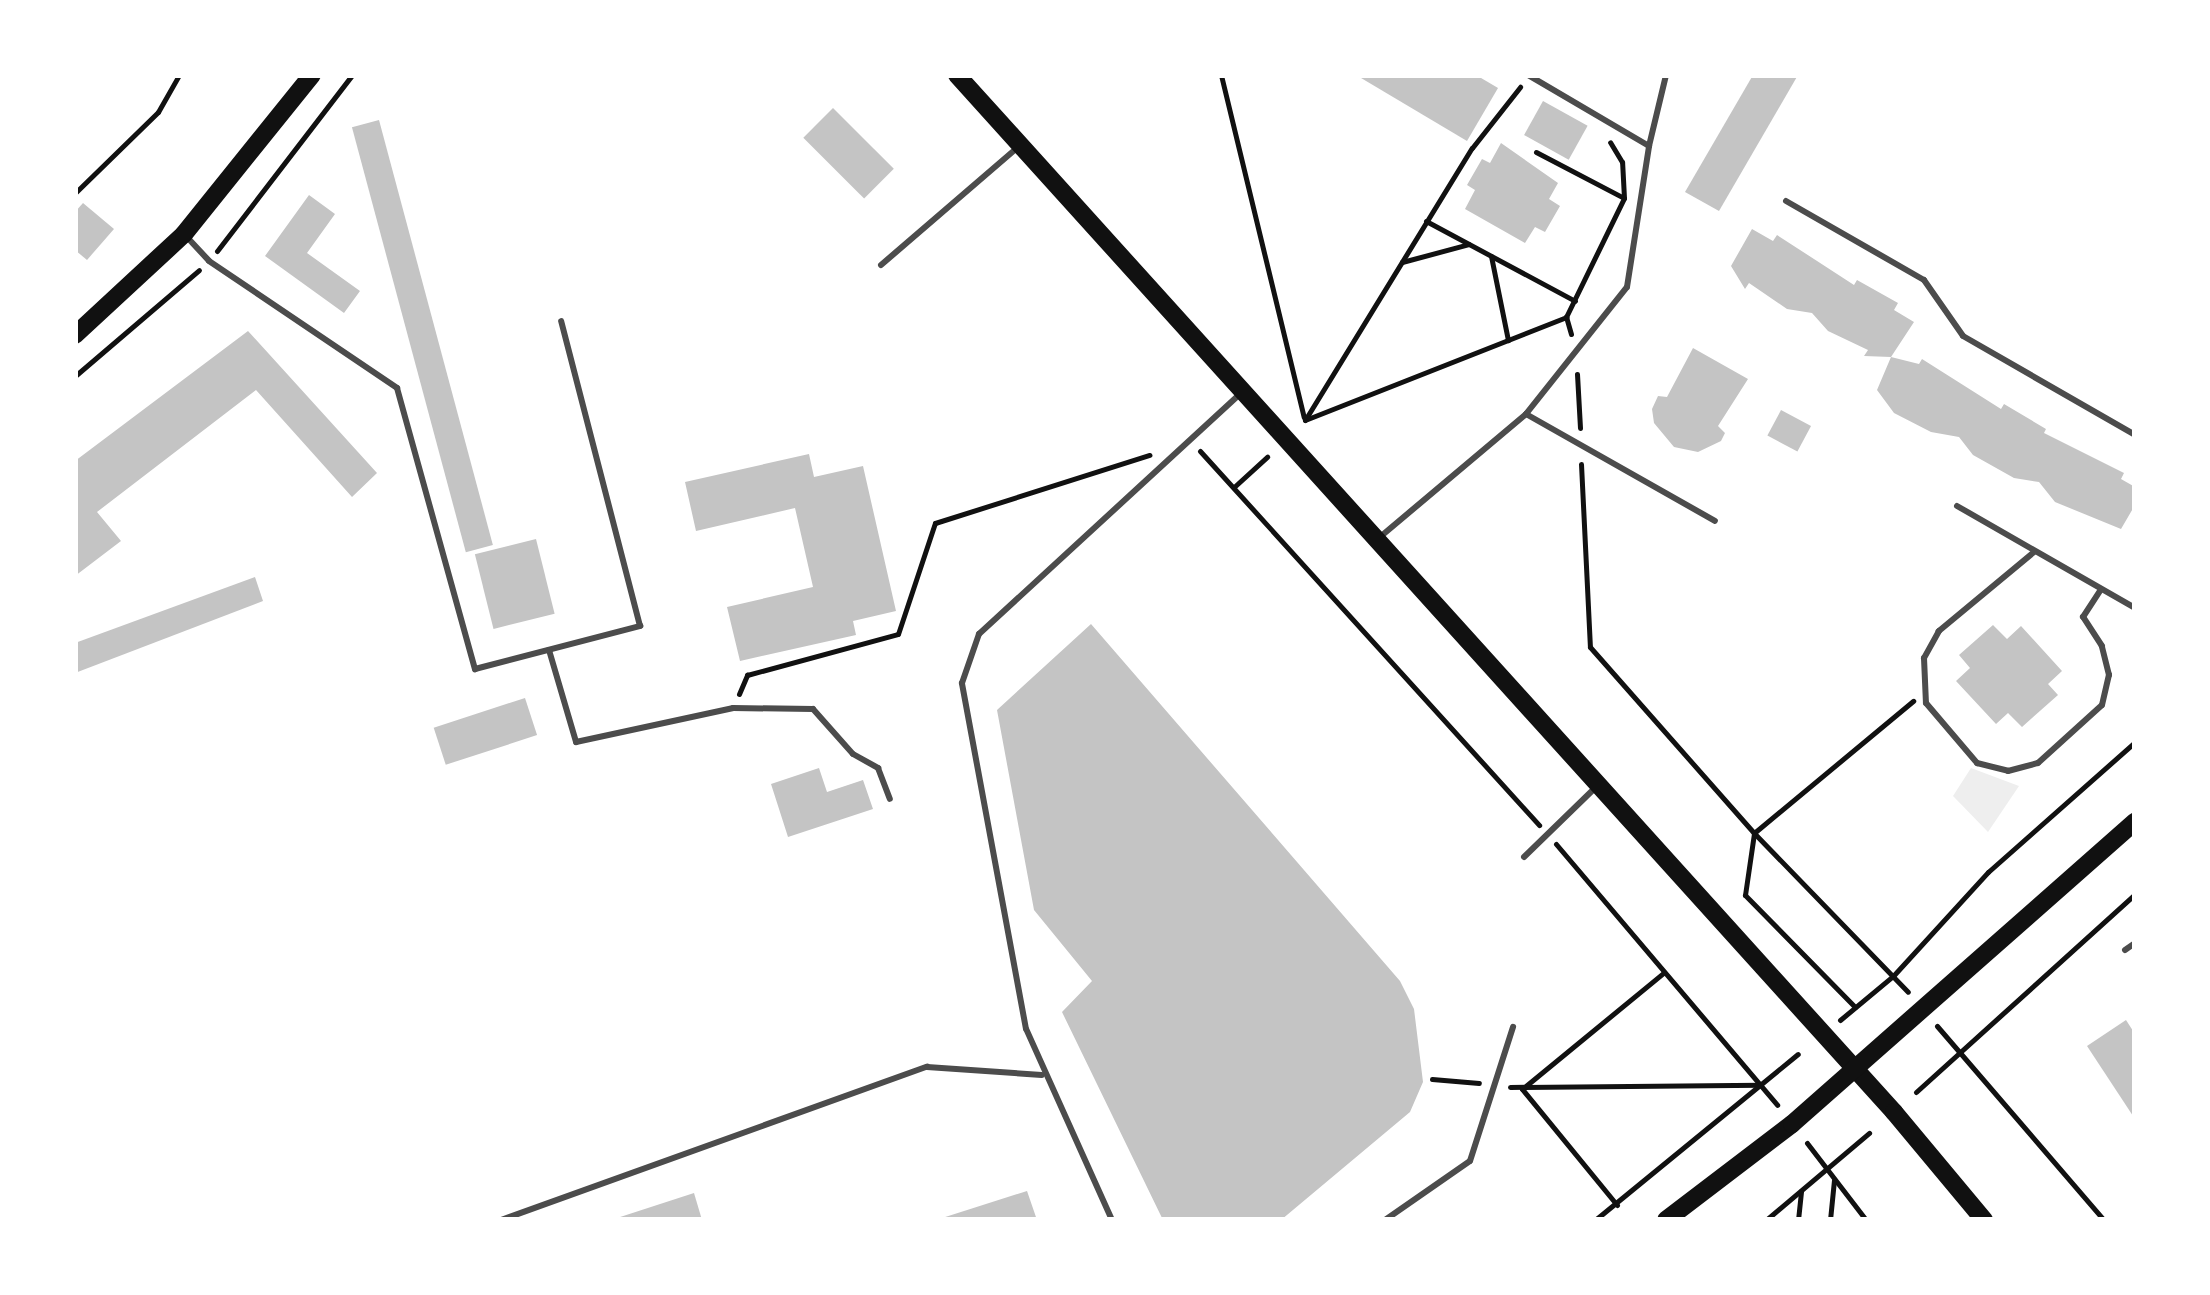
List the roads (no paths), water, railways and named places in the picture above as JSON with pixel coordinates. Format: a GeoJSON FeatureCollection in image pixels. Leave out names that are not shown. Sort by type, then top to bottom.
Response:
{"type":"FeatureCollection","features":[{"type":"Feature","properties":{"kind":"main road"},"geometry":{"type":"LineString","coordinates":[[75,334],[184,234],[312,75]]}},
{"type":"Feature","properties":{"kind":"main road"},"geometry":{"type":"LineString","coordinates":[[958,75],[1379,538],[1984,1220]]}},
{"type":"Feature","properties":{"kind":"main road"},"geometry":{"type":"LineString","coordinates":[[1666,1220],[1853,1070],[2135,822]]}},
{"type":"Feature","properties":{"kind":"lane"},"geometry":{"type":"LineString","coordinates":[[1528,75],[1649,146]]}},
{"type":"Feature","properties":{"kind":"lane"},"geometry":{"type":"LineString","coordinates":[[1379,538],[1526,414],[1576,357],[1627,287],[1649,146],[1666,75]]}},
{"type":"Feature","properties":{"kind":"lane"},"geometry":{"type":"LineString","coordinates":[[882,265],[1022,144]]}},
{"type":"Feature","properties":{"kind":"lane"},"geometry":{"type":"LineString","coordinates":[[1786,200],[1924,280],[1963,336],[2135,435]]}},
{"type":"Feature","properties":{"kind":"lane"},"geometry":{"type":"LineString","coordinates":[[184,234],[209,261],[397,388],[474,669],[640,626],[561,321]]}},
{"type":"Feature","properties":{"kind":"lane"},"geometry":{"type":"LineString","coordinates":[[1112,1220],[1042,1075],[1007,944],[962,683],[979,634],[1192,442],[1244,390]]}},
{"type":"Feature","properties":{"kind":"lane"},"geometry":{"type":"LineString","coordinates":[[1526,414],[1714,521]]}},
{"type":"Feature","properties":{"kind":"lane"},"geometry":{"type":"LineString","coordinates":[[1957,506],[2135,608]]}},
{"type":"Feature","properties":{"kind":"lane"},"geometry":{"type":"LineString","coordinates":[[2034,552],[1940,631],[1924,658],[1923,692],[1977,763],[2008,771],[2038,763],[2102,704],[2109,675],[2102,646],[2083,617],[2101,589]]}},
{"type":"Feature","properties":{"kind":"lane"},"geometry":{"type":"LineString","coordinates":[[549,650],[576,742],[733,708],[813,709],[853,754],[878,768],[890,799]]}},
{"type":"Feature","properties":{"kind":"lane"},"geometry":{"type":"LineString","coordinates":[[1524,856],[1598,785]]}},
{"type":"Feature","properties":{"kind":"lane"},"geometry":{"type":"LineString","coordinates":[[2125,950],[2135,943]]}},
{"type":"Feature","properties":{"kind":"lane"},"geometry":{"type":"LineString","coordinates":[[1385,1220],[1470,1161],[1513,1027]]}},
{"type":"Feature","properties":{"kind":"lane"},"geometry":{"type":"LineString","coordinates":[[501,1220],[926,1067],[1042,1075]]}}]}
